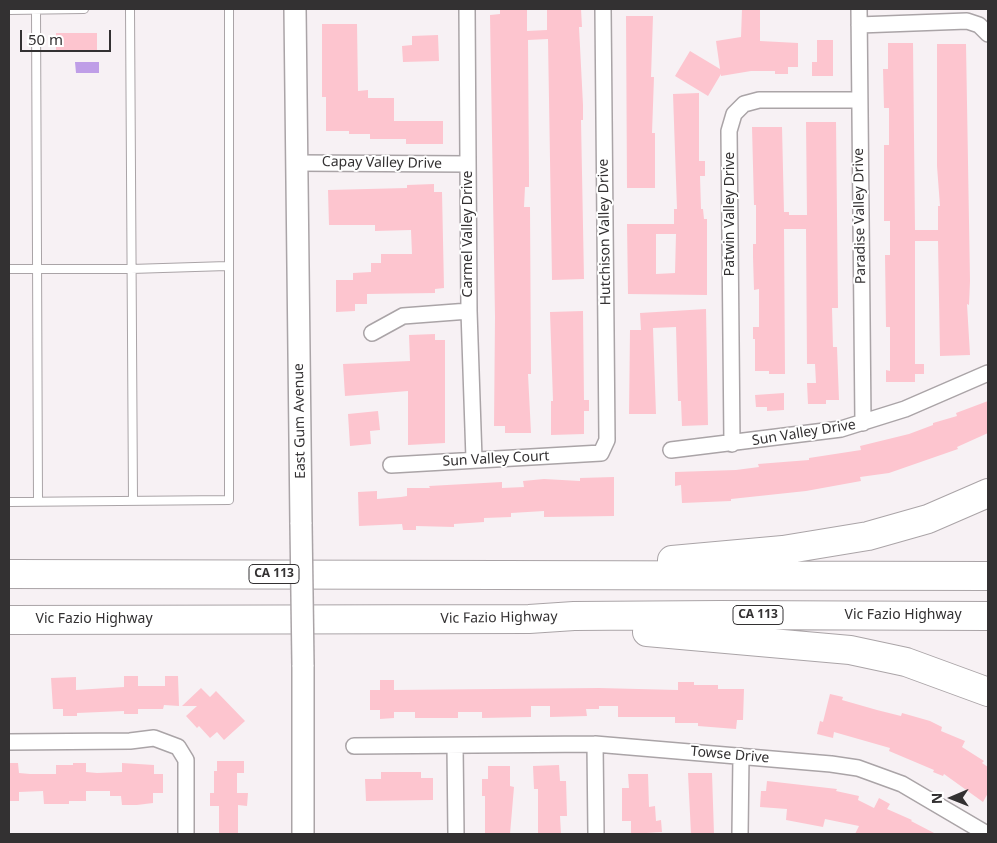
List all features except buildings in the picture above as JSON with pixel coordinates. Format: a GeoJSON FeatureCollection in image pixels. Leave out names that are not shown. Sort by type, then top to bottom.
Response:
{"type":"FeatureCollection","features":[{"type":"Feature","properties":{"kind":"highway"},"geometry":{"type":"LineString","coordinates":[[540,574],[605,563],[722,556],[833,542],[896,529],[928,519],[988,493]]}},
{"type":"Feature","properties":{"kind":"highway","name":"CA 113"},"geometry":{"type":"LineString","coordinates":[[9,574],[988,576]]}},
{"type":"Feature","properties":{"kind":"highway","name":"Vic Fazio Highway"},"geometry":{"type":"LineString","coordinates":[[9,620],[529,619],[593,616],[988,616]]}},
{"type":"Feature","properties":{"kind":"highway"},"geometry":{"type":"LineString","coordinates":[[529,619],[574,626],[850,650],[906,662],[988,692]]}},
{"type":"Feature","properties":{"kind":"street","name":"East Gum Avenue"},"geometry":{"type":"LineString","coordinates":[[295,9],[304,834]]}},
{"type":"Feature","properties":{"kind":"street","name":"Carmel Valley Drive"},"geometry":{"type":"LineString","coordinates":[[467,9],[469,311],[474,459]]}},
{"type":"Feature","properties":{"kind":"street","name":"Hutchison Valley Drive"},"geometry":{"type":"LineString","coordinates":[[601,453],[607,440],[603,9]]}},
{"type":"Feature","properties":{"kind":"street","name":"Paradise Valley Drive"},"geometry":{"type":"LineString","coordinates":[[859,9],[863,423]]}},
{"type":"Feature","properties":{"kind":"street"},"geometry":{"type":"LineString","coordinates":[[859,25],[967,21],[979,25],[988,34]]}},
{"type":"Feature","properties":{"kind":"street","name":"Patwin Valley Drive"},"geometry":{"type":"LineString","coordinates":[[732,444],[730,131],[734,114],[744,104],[759,100],[859,100]]}},
{"type":"Feature","properties":{"kind":"street","name":"Capay Valley Drive"},"geometry":{"type":"LineString","coordinates":[[297,163],[468,164]]}},
{"type":"Feature","properties":{"kind":"street"},"geometry":{"type":"LineString","coordinates":[[372,332],[403,316],[469,311]]}},
{"type":"Feature","properties":{"kind":"street","name":"Sun Valley Drive"},"geometry":{"type":"LineString","coordinates":[[671,450],[732,444],[841,429],[905,410],[988,373]]}},
{"type":"Feature","properties":{"kind":"street","name":"Sun Valley Court"},"geometry":{"type":"LineString","coordinates":[[391,465],[601,453]]}},
{"type":"Feature","properties":{"kind":"street"},"geometry":{"type":"LineString","coordinates":[[9,742],[130,741],[154,738],[178,747],[186,760],[186,834]]}},
{"type":"Feature","properties":{"kind":"street"},"geometry":{"type":"LineString","coordinates":[[595,744],[596,834]]}},
{"type":"Feature","properties":{"kind":"street","name":"Towse Drive"},"geometry":{"type":"LineString","coordinates":[[354,746],[595,744],[832,764],[858,768],[902,784],[987,834]]}},
{"type":"Feature","properties":{"kind":"street"},"geometry":{"type":"LineString","coordinates":[[455,746],[456,834]]}},
{"type":"Feature","properties":{"kind":"street"},"geometry":{"type":"LineString","coordinates":[[740,834],[741,756]]}},
{"type":"Feature","properties":{"kind":"lane"},"geometry":{"type":"LineString","coordinates":[[36,9],[38,502]]}},
{"type":"Feature","properties":{"kind":"lane"},"geometry":{"type":"LineString","coordinates":[[9,10],[84,9]]}},
{"type":"Feature","properties":{"kind":"lane"},"geometry":{"type":"LineString","coordinates":[[130,9],[133,501]]}},
{"type":"Feature","properties":{"kind":"lane"},"geometry":{"type":"LineString","coordinates":[[9,502],[229,500],[227,266],[229,9]]}},
{"type":"Feature","properties":{"kind":"lane"},"geometry":{"type":"LineString","coordinates":[[9,269],[131,269],[227,266]]}},
{"type":"Feature","properties":{"kind":"shaded area"},"geometry":{"type":"Polygon","coordinates":[[[75,62],[99,62],[99,73],[76,73],[75,62]]]}}]}
